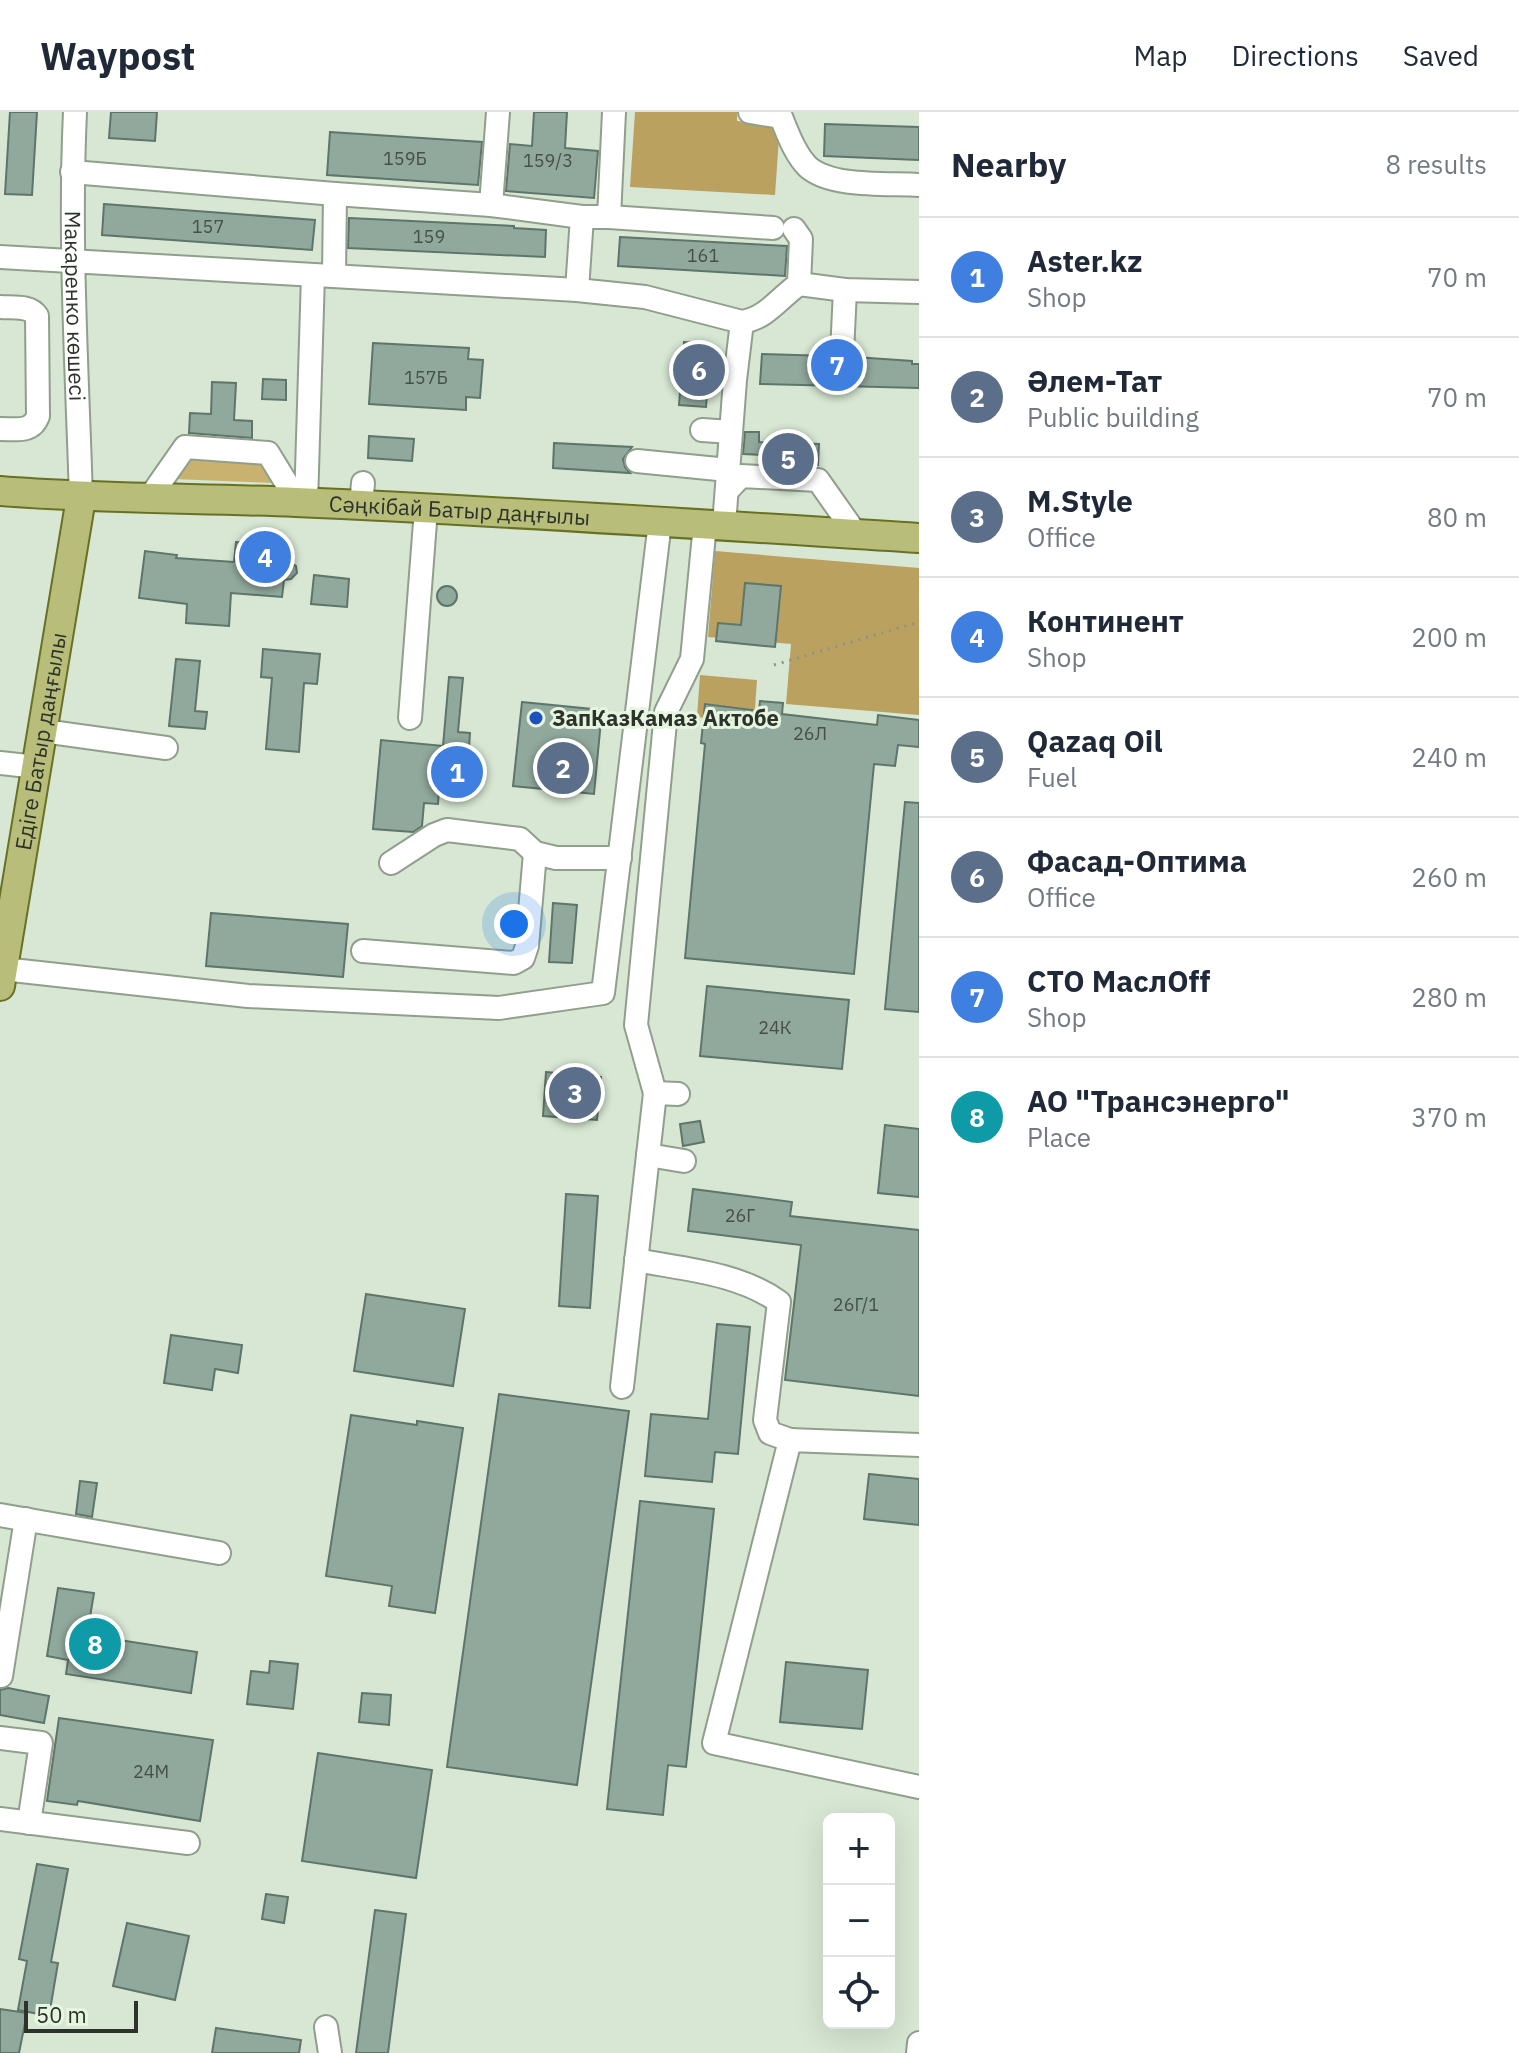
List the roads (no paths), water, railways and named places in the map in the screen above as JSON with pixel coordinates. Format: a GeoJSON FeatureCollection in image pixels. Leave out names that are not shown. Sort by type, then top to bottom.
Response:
{"type":"FeatureCollection","features":[{"type":"Feature","properties":{"kind":"main road","name":"Сәңкібай Батыр даңғылы"},"geometry":{"type":"LineString","coordinates":[[0,491],[81,498],[302,502],[362,494],[426,509],[919,538]]}},
{"type":"Feature","properties":{"kind":"main road","name":"Едіге Батыр даңғылы"},"geometry":{"type":"LineString","coordinates":[[1,977],[4,933],[37,767],[38,717],[81,498]]}},
{"type":"Feature","properties":{"kind":"street","name":"Макаренко көшесі"},"geometry":{"type":"LineString","coordinates":[[75,112],[73,261],[81,498]]}},
{"type":"Feature","properties":{"kind":"street"},"geometry":{"type":"LineString","coordinates":[[491,205],[498,112]]}},
{"type":"Feature","properties":{"kind":"street"},"geometry":{"type":"LineString","coordinates":[[609,217],[614,112]]}},
{"type":"Feature","properties":{"kind":"street"},"geometry":{"type":"LineString","coordinates":[[750,112],[781,117],[796,150],[809,167],[831,180],[919,185]]}},
{"type":"Feature","properties":{"kind":"street"},"geometry":{"type":"LineString","coordinates":[[72,172],[491,205],[582,217],[783,229],[801,239],[799,284]]}},
{"type":"Feature","properties":{"kind":"street"},"geometry":{"type":"LineString","coordinates":[[302,502],[323,275],[335,194]]}},
{"type":"Feature","properties":{"kind":"street"},"geometry":{"type":"LineString","coordinates":[[577,290],[582,217]]}},
{"type":"Feature","properties":{"kind":"street"},"geometry":{"type":"LineString","coordinates":[[0,257],[577,290],[645,297],[742,322],[757,320],[799,284],[845,290],[919,292]]}},
{"type":"Feature","properties":{"kind":"street"},"geometry":{"type":"LineString","coordinates":[[842,353],[845,290]]}},
{"type":"Feature","properties":{"kind":"street"},"geometry":{"type":"LineString","coordinates":[[0,307],[27,309],[37,316],[38,416],[35,425],[29,429],[0,429]]}},
{"type":"Feature","properties":{"kind":"street"},"geometry":{"type":"LineString","coordinates":[[622,1387],[655,1093],[636,1025],[666,712],[692,659],[714,525],[728,481],[731,432],[740,381],[742,322]]}},
{"type":"Feature","properties":{"kind":"street"},"geometry":{"type":"LineString","coordinates":[[702,430],[731,432]]}},
{"type":"Feature","properties":{"kind":"street"},"geometry":{"type":"LineString","coordinates":[[150,497],[185,447],[268,453],[302,502]]}},
{"type":"Feature","properties":{"kind":"street"},"geometry":{"type":"LineString","coordinates":[[637,461],[728,481],[741,476],[818,480],[856,534]]}},
{"type":"Feature","properties":{"kind":"street"},"geometry":{"type":"LineString","coordinates":[[410,718],[426,509]]}},
{"type":"Feature","properties":{"kind":"street"},"geometry":{"type":"LineString","coordinates":[[1,977],[248,996],[499,1008],[603,993],[660,522]]}},
{"type":"Feature","properties":{"kind":"street"},"geometry":{"type":"LineString","coordinates":[[38,717],[166,748]]}},
{"type":"Feature","properties":{"kind":"street"},"geometry":{"type":"LineString","coordinates":[[0,763],[37,767]]}},
{"type":"Feature","properties":{"kind":"street"},"geometry":{"type":"LineString","coordinates":[[391,863],[447,830],[520,839],[535,853],[556,858],[620,858]]}},
{"type":"Feature","properties":{"kind":"street"},"geometry":{"type":"LineString","coordinates":[[363,951],[514,963],[523,958],[527,946],[535,853]]}},
{"type":"Feature","properties":{"kind":"street"},"geometry":{"type":"LineString","coordinates":[[655,1093],[678,1094]]}},
{"type":"Feature","properties":{"kind":"street"},"geometry":{"type":"LineString","coordinates":[[648,1155],[684,1161]]}},
{"type":"Feature","properties":{"kind":"street"},"geometry":{"type":"LineString","coordinates":[[636,1260],[727,1278],[761,1291],[779,1302],[765,1420],[770,1433],[790,1440],[919,1445]]}},
{"type":"Feature","properties":{"kind":"street"},"geometry":{"type":"LineString","coordinates":[[790,1440],[714,1743],[919,1787]]}},
{"type":"Feature","properties":{"kind":"street"},"geometry":{"type":"LineString","coordinates":[[0,1515],[219,1553]]}},
{"type":"Feature","properties":{"kind":"street"},"geometry":{"type":"LineString","coordinates":[[1,1676],[26,1519]]}},
{"type":"Feature","properties":{"kind":"street"},"geometry":{"type":"LineString","coordinates":[[0,1738],[41,1743],[29,1823]]}},
{"type":"Feature","properties":{"kind":"street"},"geometry":{"type":"LineString","coordinates":[[1,1824],[29,1823],[188,1843]]}},
{"type":"Feature","properties":{"kind":"street"},"geometry":{"type":"LineString","coordinates":[[326,2027],[330,2053]]}},
{"type":"Feature","properties":{"kind":"street"},"geometry":{"type":"LineString","coordinates":[[918,2053],[919,2043]]}},
{"type":"Feature","properties":{"kind":"place","name":"СТО МаслOff"},"geometry":{"type":"Point","coordinates":[837,365]}},
{"type":"Feature","properties":{"kind":"place","name":"Фасад-Оптима"},"geometry":{"type":"Point","coordinates":[699,370]}},
{"type":"Feature","properties":{"kind":"place","name":"Qazaq Oil"},"geometry":{"type":"Point","coordinates":[788,459]}},
{"type":"Feature","properties":{"kind":"place","name":"Континент"},"geometry":{"type":"Point","coordinates":[265,557]}},
{"type":"Feature","properties":{"kind":"place","name":"ЗапКазКамаз Актобе"},"geometry":{"type":"Point","coordinates":[536,718]}},
{"type":"Feature","properties":{"kind":"place","name":"Әлем-Тат"},"geometry":{"type":"Point","coordinates":[563,768]}},
{"type":"Feature","properties":{"kind":"place","name":"Aster.kz"},"geometry":{"type":"Point","coordinates":[457,772]}},
{"type":"Feature","properties":{"kind":"place","name":"M.Style"},"geometry":{"type":"Point","coordinates":[575,1093]}},
{"type":"Feature","properties":{"kind":"place","name":"АО \"Трансэнерго\""},"geometry":{"type":"Point","coordinates":[95,1644]}}]}
